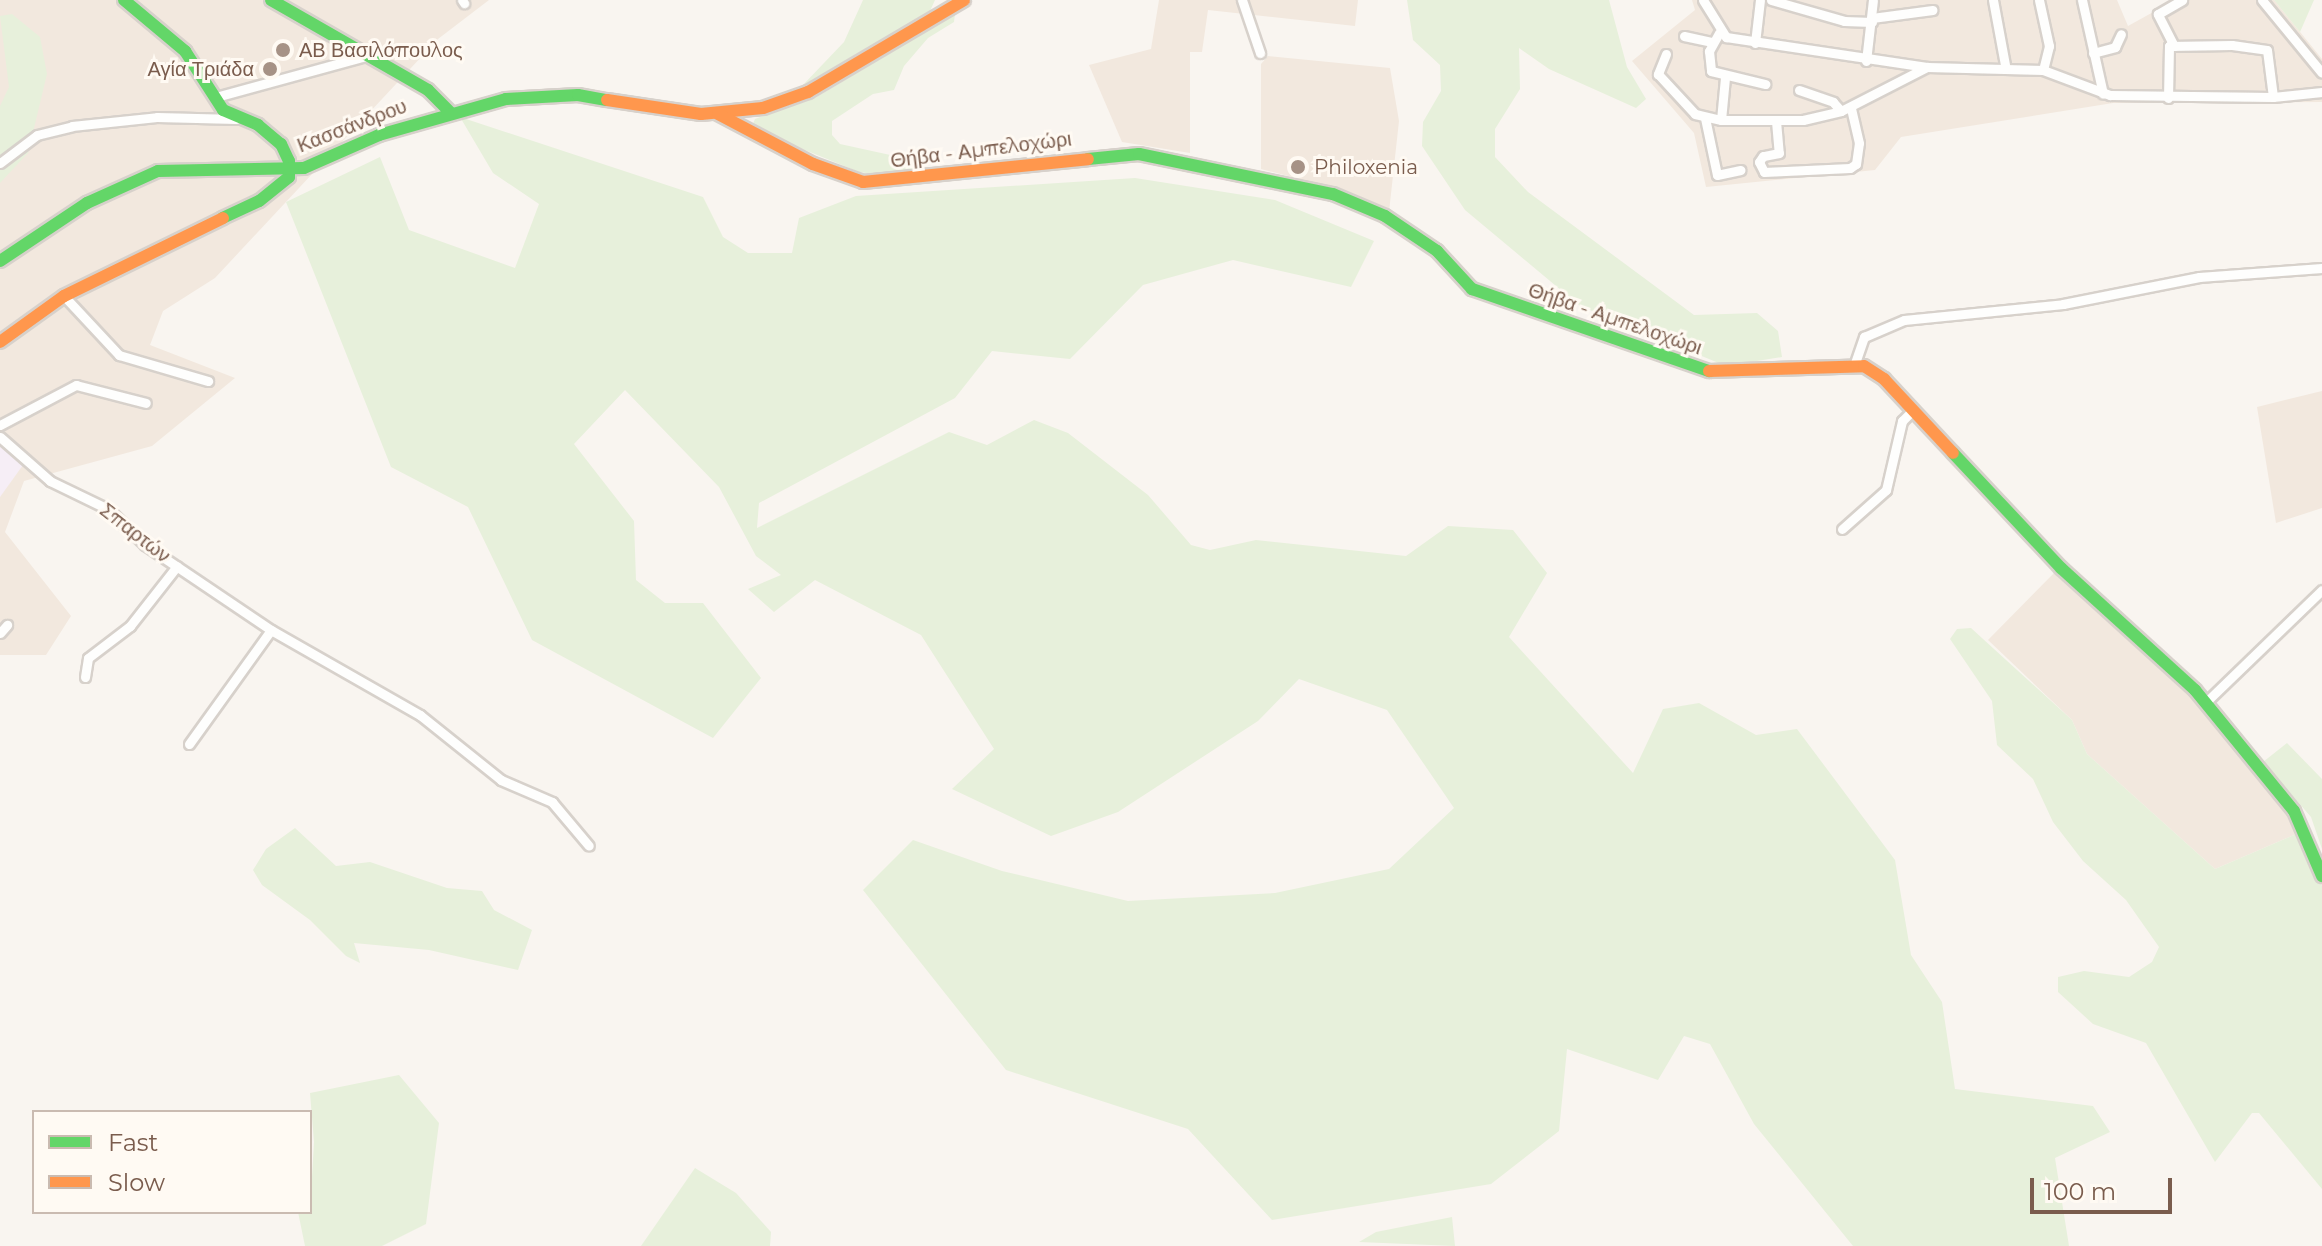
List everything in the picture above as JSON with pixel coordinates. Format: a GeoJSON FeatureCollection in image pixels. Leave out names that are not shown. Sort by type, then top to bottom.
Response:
{"type":"FeatureCollection","features":[{"type":"Feature","properties":{"kind":"street"},"geometry":{"type":"LineString","coordinates":[[124,0],[185,51],[216,97],[236,119]]}},
{"type":"Feature","properties":{"kind":"street"},"geometry":{"type":"LineString","coordinates":[[271,0],[428,90],[450,112]]}},
{"type":"Feature","properties":{"kind":"street"},"geometry":{"type":"LineString","coordinates":[[718,114],[763,108],[808,92],[964,0]]}},
{"type":"Feature","properties":{"kind":"street"},"geometry":{"type":"LineString","coordinates":[[1242,0],[1260,53]]}},
{"type":"Feature","properties":{"kind":"street"},"geometry":{"type":"LineString","coordinates":[[1703,0],[1719,33],[1755,43],[1866,61],[1927,67],[2005,65],[2043,70],[2103,94],[2168,98],[2273,97],[2322,92]]}},
{"type":"Feature","properties":{"kind":"street"},"geometry":{"type":"LineString","coordinates":[[1755,43],[1760,0]]}},
{"type":"Feature","properties":{"kind":"street"},"geometry":{"type":"LineString","coordinates":[[1771,0],[1860,24],[1932,10]]}},
{"type":"Feature","properties":{"kind":"street"},"geometry":{"type":"LineString","coordinates":[[1819,0],[1822,13]]}},
{"type":"Feature","properties":{"kind":"street"},"geometry":{"type":"LineString","coordinates":[[1866,61],[1873,0]]}},
{"type":"Feature","properties":{"kind":"street"},"geometry":{"type":"LineString","coordinates":[[1993,0],[2005,65]]}},
{"type":"Feature","properties":{"kind":"street"},"geometry":{"type":"LineString","coordinates":[[2039,0],[2049,46],[2043,70]]}},
{"type":"Feature","properties":{"kind":"street"},"geometry":{"type":"LineString","coordinates":[[2082,0],[2103,94]]}},
{"type":"Feature","properties":{"kind":"street"},"geometry":{"type":"LineString","coordinates":[[2174,46],[2158,14],[2182,0]]}},
{"type":"Feature","properties":{"kind":"street"},"geometry":{"type":"LineString","coordinates":[[2262,0],[2322,73]]}},
{"type":"Feature","properties":{"kind":"street"},"geometry":{"type":"LineString","coordinates":[[1719,33],[1712,42],[1708,63],[1725,78],[1765,84]]}},
{"type":"Feature","properties":{"kind":"street"},"geometry":{"type":"LineString","coordinates":[[2093,53],[2115,47],[2121,34]]}},
{"type":"Feature","properties":{"kind":"street"},"geometry":{"type":"LineString","coordinates":[[1684,36],[1712,42]]}},
{"type":"Feature","properties":{"kind":"street"},"geometry":{"type":"LineString","coordinates":[[2168,98],[2166,53],[2174,46],[2263,47],[2270,57],[2273,97]]}},
{"type":"Feature","properties":{"kind":"street"},"geometry":{"type":"LineString","coordinates":[[1666,54],[1657,68],[1663,83],[1705,118],[1721,120],[1776,121],[1846,109],[1927,67]]}},
{"type":"Feature","properties":{"kind":"street"},"geometry":{"type":"LineString","coordinates":[[216,97],[366,56]]}},
{"type":"Feature","properties":{"kind":"street"},"geometry":{"type":"LineString","coordinates":[[1721,120],[1725,78]]}},
{"type":"Feature","properties":{"kind":"street"},"geometry":{"type":"LineString","coordinates":[[1776,121],[1779,153],[1763,156],[1759,162],[1764,172],[1850,168],[1856,164],[1859,143],[1846,109],[1799,90]]}},
{"type":"Feature","properties":{"kind":"street","name":"Κασσάνδρου"},"geometry":{"type":"LineString","coordinates":[[0,342],[64,296],[284,184],[291,169],[450,112],[543,94],[718,114]]}},
{"type":"Feature","properties":{"kind":"street","name":"Θήβα - Αμπελοχώρι"},"geometry":{"type":"LineString","coordinates":[[718,114],[813,164],[863,182],[888,183],[939,173],[1139,154],[1268,177],[1333,194],[1385,216],[1428,243],[1472,289],[1692,369],[1729,374],[1855,363]]}},
{"type":"Feature","properties":{"kind":"street"},"geometry":{"type":"LineString","coordinates":[[0,163],[37,135],[72,126],[157,117],[236,119],[258,125],[275,138],[291,169],[158,171],[87,203],[0,261]]}},
{"type":"Feature","properties":{"kind":"street"},"geometry":{"type":"LineString","coordinates":[[1705,118],[1717,175],[1740,170]]}},
{"type":"Feature","properties":{"kind":"street"},"geometry":{"type":"LineString","coordinates":[[2322,268],[2199,277],[2063,304],[1904,320],[1864,337],[1855,363],[1875,371],[2061,568],[2162,656],[2206,702],[2294,811],[2322,876]]}},
{"type":"Feature","properties":{"kind":"street"},"geometry":{"type":"LineString","coordinates":[[64,296],[119,355],[208,381]]}},
{"type":"Feature","properties":{"kind":"street"},"geometry":{"type":"LineString","coordinates":[[0,425],[76,385],[146,403]]}},
{"type":"Feature","properties":{"kind":"street"},"geometry":{"type":"LineString","coordinates":[[1842,529],[1886,490],[1902,421],[1912,411]]}},
{"type":"Feature","properties":{"kind":"street","name":"Σπαρτών"},"geometry":{"type":"LineString","coordinates":[[0,437],[33,468],[108,509],[177,566],[271,630],[420,715],[501,780],[552,802],[589,846]]}},
{"type":"Feature","properties":{"kind":"street"},"geometry":{"type":"LineString","coordinates":[[85,677],[88,658],[130,626],[177,566]]}},
{"type":"Feature","properties":{"kind":"street"},"geometry":{"type":"LineString","coordinates":[[2206,702],[2322,590]]}},
{"type":"Feature","properties":{"kind":"street"},"geometry":{"type":"LineString","coordinates":[[189,744],[271,630]]}},
{"type":"Feature","properties":{"kind":"shaded area"},"geometry":{"type":"Polygon","coordinates":[[[0,0],[489,0],[438,39],[215,278],[163,311],[150,345],[235,378],[152,446],[24,481],[5,532],[71,616],[46,655],[0,655],[0,0]]]}},
{"type":"Feature","properties":{"kind":"shaded area"},"geometry":{"type":"Polygon","coordinates":[[[1159,0],[1358,0],[1355,26],[1208,10],[1202,52],[1190,52],[1190,153],[1122,142],[1089,65],[1151,49],[1159,0]]]}},
{"type":"Feature","properties":{"kind":"shaded area"},"geometry":{"type":"Polygon","coordinates":[[[1692,0],[2117,0],[2128,26],[2175,0],[2274,0],[2322,59],[2322,102],[2113,103],[1901,137],[1875,170],[1706,187],[1694,133],[1632,61],[1695,10],[1692,0]]]}},
{"type":"Feature","properties":{"kind":"shaded area"},"geometry":{"type":"Polygon","coordinates":[[[1268,56],[1390,68],[1399,121],[1389,212],[1326,186],[1261,169],[1261,64],[1268,56]]]}},
{"type":"Feature","properties":{"kind":"shaded area"},"geometry":{"type":"Polygon","coordinates":[[[2322,391],[2322,508],[2276,523],[2257,407],[2322,391]]]}},
{"type":"Feature","properties":{"kind":"shaded area"},"geometry":{"type":"Polygon","coordinates":[[[0,438],[23,465],[0,497],[0,438]]]}},
{"type":"Feature","properties":{"kind":"shaded area"},"geometry":{"type":"Polygon","coordinates":[[[2056,571],[2185,683],[2292,813],[2301,832],[2215,869],[2087,754],[2072,720],[1988,640],[2056,571]]]}},
{"type":"Feature","properties":{"kind":"green space"},"geometry":{"type":"Polygon","coordinates":[[[863,0],[935,0],[930,11],[802,86],[844,42],[863,0]]]}},
{"type":"Feature","properties":{"kind":"green space"},"geometry":{"type":"Polygon","coordinates":[[[1407,0],[1609,0],[1627,67],[1646,99],[1636,108],[1549,69],[1519,48],[1520,89],[1495,129],[1495,157],[1528,192],[1694,315],[1757,313],[1778,331],[1782,357],[1726,366],[1580,306],[1465,210],[1422,146],[1423,122],[1441,91],[1440,65],[1413,40],[1407,0]]]}},
{"type":"Feature","properties":{"kind":"green space"},"geometry":{"type":"Polygon","coordinates":[[[2274,0],[2314,0],[2300,32],[2274,0]]]}},
{"type":"Feature","properties":{"kind":"green space"},"geometry":{"type":"Polygon","coordinates":[[[12,14],[40,37],[47,74],[28,153],[0,183],[0,106],[9,87],[0,16],[12,14]]]}},
{"type":"Feature","properties":{"kind":"green space"},"geometry":{"type":"Polygon","coordinates":[[[955,14],[954,22],[928,38],[904,66],[894,90],[873,94],[832,121],[832,135],[840,144],[904,158],[917,165],[915,172],[894,177],[859,172],[751,128],[755,119],[815,98],[955,14]]]}},
{"type":"Feature","properties":{"kind":"green space"},"geometry":{"type":"Polygon","coordinates":[[[460,117],[703,197],[723,237],[748,253],[792,253],[799,218],[856,196],[1135,178],[1275,200],[1374,241],[1351,287],[1233,260],[1143,285],[1070,359],[992,351],[955,398],[759,503],[757,528],[949,432],[987,445],[1034,420],[1068,433],[1148,495],[1191,545],[1210,550],[1256,540],[1406,556],[1448,526],[1513,530],[1547,573],[1509,637],[1633,773],[1663,709],[1699,703],[1756,735],[1797,729],[1895,860],[1911,955],[1942,1002],[1955,1089],[2093,1106],[2110,1132],[2055,1158],[2069,1246],[1853,1246],[1754,1124],[1710,1044],[1684,1036],[1658,1080],[1567,1049],[1559,1131],[1491,1184],[1272,1220],[1188,1129],[1006,1070],[863,890],[913,840],[1002,871],[1128,901],[1275,893],[1389,869],[1454,808],[1387,710],[1299,679],[1258,721],[1118,812],[1051,836],[952,789],[994,749],[921,635],[815,580],[774,612],[748,589],[781,575],[756,556],[719,487],[625,390],[574,444],[634,521],[636,580],[665,603],[703,603],[761,678],[713,738],[532,640],[468,507],[391,467],[286,202],[380,157],[409,230],[515,268],[539,204],[493,173],[460,117]]]}},
{"type":"Feature","properties":{"kind":"green space"},"geometry":{"type":"Polygon","coordinates":[[[1971,628],[2072,720],[2087,754],[2215,869],[2301,832],[2322,886],[2322,1189],[2259,1113],[2252,1113],[2215,1162],[2146,1043],[2093,1024],[2058,992],[2058,977],[2084,971],[2129,977],[2152,962],[2159,947],[2126,900],[2083,861],[2053,822],[2033,779],[1997,745],[1992,701],[1950,639],[1957,629],[1971,628]]]}},
{"type":"Feature","properties":{"kind":"green space"},"geometry":{"type":"Polygon","coordinates":[[[2287,743],[2322,779],[2322,849],[2311,817],[2263,762],[2287,743]]]}},
{"type":"Feature","properties":{"kind":"green space"},"geometry":{"type":"Polygon","coordinates":[[[295,828],[336,866],[370,862],[447,888],[482,891],[494,910],[532,930],[518,970],[429,950],[354,943],[360,963],[346,956],[310,920],[262,885],[253,870],[266,849],[295,828]]]}},
{"type":"Feature","properties":{"kind":"green space"},"geometry":{"type":"Polygon","coordinates":[[[399,1075],[439,1123],[426,1224],[382,1246],[305,1246],[298,1214],[312,1214],[314,1142],[310,1093],[399,1075]]]}},
{"type":"Feature","properties":{"kind":"green space"},"geometry":{"type":"Polygon","coordinates":[[[695,1168],[736,1193],[771,1232],[770,1246],[641,1246],[695,1168]]]}},
{"type":"Feature","properties":{"kind":"green space"},"geometry":{"type":"Polygon","coordinates":[[[1452,1217],[1455,1246],[1359,1242],[1376,1232],[1452,1217]]]}},
{"type":"Feature","properties":{"kind":"traffic: fast"},"geometry":{"type":"LineString","coordinates":[[124,0],[185,51],[223,110],[258,125],[281,144],[289,161],[289,177],[259,201],[223,218]]}},
{"type":"Feature","properties":{"kind":"traffic: fast"},"geometry":{"type":"LineString","coordinates":[[271,0],[428,90],[450,112]]}},
{"type":"Feature","properties":{"kind":"traffic: fast"},"geometry":{"type":"LineString","coordinates":[[0,261],[87,203],[158,171],[304,168],[379,135],[506,99],[578,95],[607,100]]}},
{"type":"Feature","properties":{"kind":"traffic: fast"},"geometry":{"type":"LineString","coordinates":[[1088,159],[1139,154],[1333,194],[1385,216],[1437,251],[1472,289],[1709,371]]}},
{"type":"Feature","properties":{"kind":"traffic: fast"},"geometry":{"type":"LineString","coordinates":[[1953,453],[2061,568],[2195,690],[2294,811],[2322,876]]}},
{"type":"Feature","properties":{"kind":"traffic: slow"},"geometry":{"type":"LineString","coordinates":[[607,100],[701,114],[763,108],[808,92],[964,0]]}},
{"type":"Feature","properties":{"kind":"traffic: slow"},"geometry":{"type":"LineString","coordinates":[[718,114],[813,164],[863,182],[1088,159]]}},
{"type":"Feature","properties":{"kind":"traffic: slow"},"geometry":{"type":"LineString","coordinates":[[0,342],[64,296],[223,218]]}},
{"type":"Feature","properties":{"kind":"traffic: slow"},"geometry":{"type":"LineString","coordinates":[[1709,371],[1864,366],[1884,379],[1953,453]]}},
{"type":"Feature","properties":{"kind":"place","name":"ΑΒ Βασιλόπουλος"},"geometry":{"type":"Point","coordinates":[283,50]}},
{"type":"Feature","properties":{"kind":"place","name":"Αγία Τριάδα"},"geometry":{"type":"Point","coordinates":[270,69]}},
{"type":"Feature","properties":{"kind":"place","name":"Philoxenia"},"geometry":{"type":"Point","coordinates":[1298,167]}}]}
